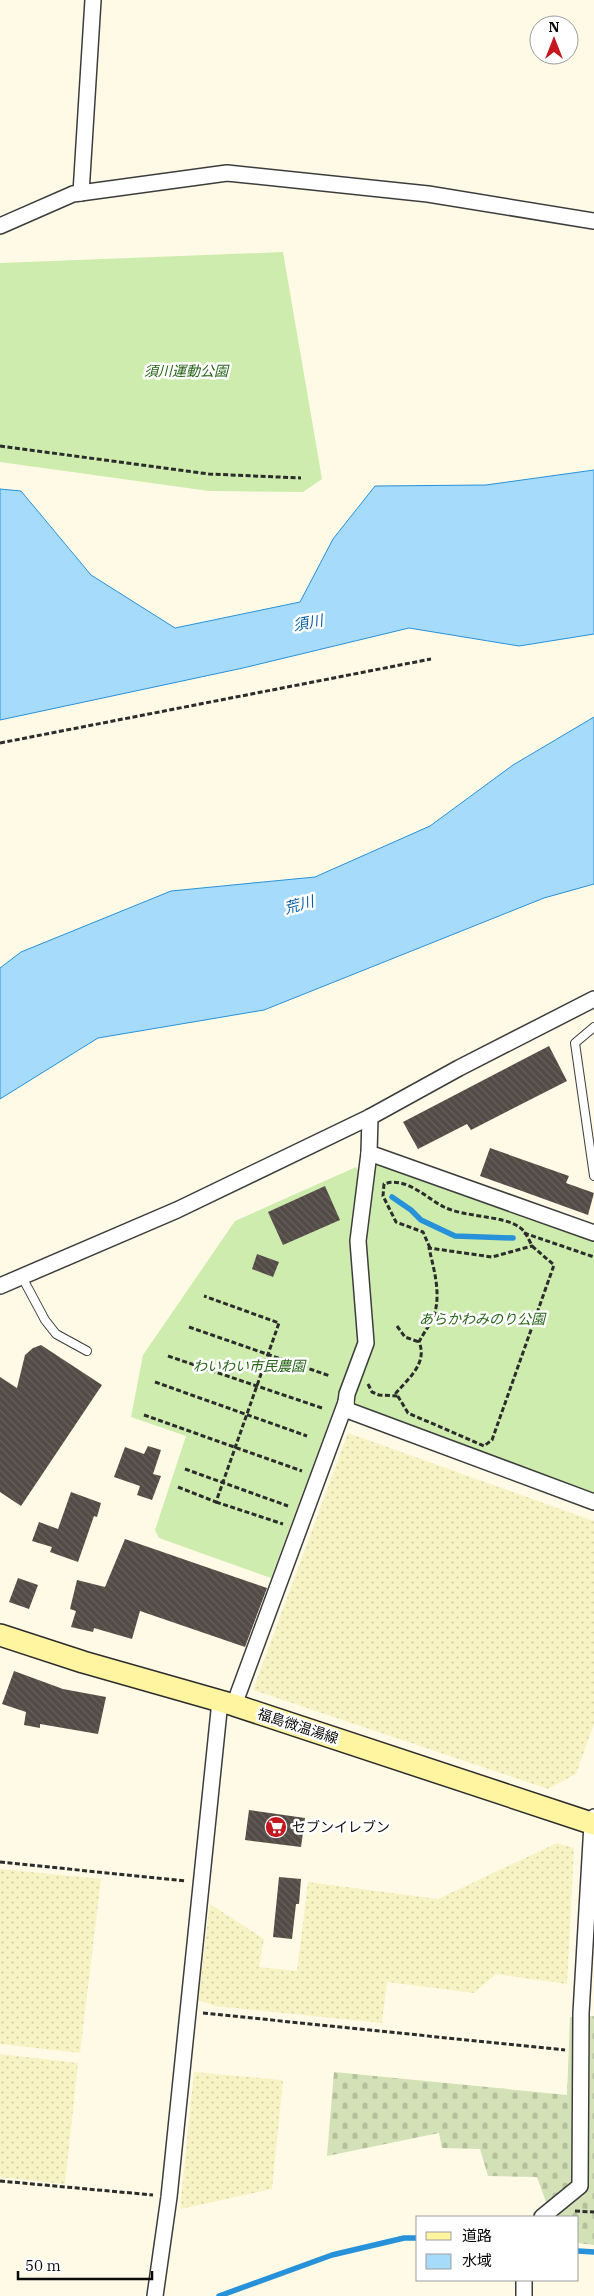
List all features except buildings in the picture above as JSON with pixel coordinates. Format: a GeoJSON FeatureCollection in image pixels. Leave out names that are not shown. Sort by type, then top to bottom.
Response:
{"type":"FeatureCollection","features":[{"type":"Feature","properties":{"kind":"main road","name":"福島微温湯線"},"geometry":{"type":"LineString","coordinates":[[0,1635],[83,1662],[227,1703],[593,1822]]}},
{"type":"Feature","properties":{"kind":"street"},"geometry":{"type":"LineString","coordinates":[[81,193],[93,0]]}},
{"type":"Feature","properties":{"kind":"street"},"geometry":{"type":"LineString","coordinates":[[0,226],[74,194],[227,173],[428,194],[594,221]]}},
{"type":"Feature","properties":{"kind":"street"},"geometry":{"type":"LineString","coordinates":[[0,1286],[178,1210],[370,1117],[458,1068],[594,999]]}},
{"type":"Feature","properties":{"kind":"street"},"geometry":{"type":"LineString","coordinates":[[155,2296],[169,2197],[202,1883],[227,1703],[346,1402],[366,1342],[358,1241],[369,1153],[370,1117]]}},
{"type":"Feature","properties":{"kind":"street"},"geometry":{"type":"LineString","coordinates":[[369,1153],[594,1233]]}},
{"type":"Feature","properties":{"kind":"street"},"geometry":{"type":"LineString","coordinates":[[346,1402],[348,1410],[367,1418],[594,1502]]}},
{"type":"Feature","properties":{"kind":"street"},"geometry":{"type":"LineString","coordinates":[[543,2216],[580,2186],[581,2051],[593,1822]]}},
{"type":"Feature","properties":{"kind":"street"},"geometry":{"type":"LineString","coordinates":[[524,2281],[524,2296]]}},
{"type":"Feature","properties":{"kind":"lane"},"geometry":{"type":"LineString","coordinates":[[594,1027],[576,1044],[594,1176]]}},
{"type":"Feature","properties":{"kind":"lane"},"geometry":{"type":"LineString","coordinates":[[22,1277],[45,1320],[56,1334],[87,1351]]}},
{"type":"Feature","properties":{"kind":"path"},"geometry":{"type":"LineString","coordinates":[[0,446],[209,474],[302,478]]}},
{"type":"Feature","properties":{"kind":"path"},"geometry":{"type":"LineString","coordinates":[[0,743],[431,659]]}},
{"type":"Feature","properties":{"kind":"path"},"geometry":{"type":"LineString","coordinates":[[396,1326],[404,1337],[419,1342],[422,1347],[420,1364],[396,1393],[408,1413],[484,1446],[492,1440],[554,1265],[532,1246],[521,1227],[511,1222],[464,1214],[443,1207],[427,1195],[408,1186],[390,1182],[384,1184],[383,1196],[396,1222],[423,1232],[430,1248],[436,1278],[437,1299],[433,1317],[419,1342]]}},
{"type":"Feature","properties":{"kind":"path"},"geometry":{"type":"LineString","coordinates":[[524,1233],[594,1257]]}},
{"type":"Feature","properties":{"kind":"path"},"geometry":{"type":"LineString","coordinates":[[430,1248],[492,1257],[532,1246]]}},
{"type":"Feature","properties":{"kind":"path"},"geometry":{"type":"LineString","coordinates":[[204,1296],[279,1323],[216,1502]]}},
{"type":"Feature","properties":{"kind":"path"},"geometry":{"type":"LineString","coordinates":[[189,1327],[330,1376]]}},
{"type":"Feature","properties":{"kind":"path"},"geometry":{"type":"LineString","coordinates":[[168,1356],[322,1408]]}},
{"type":"Feature","properties":{"kind":"path"},"geometry":{"type":"LineString","coordinates":[[353,1379],[369,1384],[372,1392],[379,1395],[398,1396]]}},
{"type":"Feature","properties":{"kind":"path"},"geometry":{"type":"LineString","coordinates":[[155,1382],[307,1436]]}},
{"type":"Feature","properties":{"kind":"path"},"geometry":{"type":"LineString","coordinates":[[144,1415],[302,1471]]}},
{"type":"Feature","properties":{"kind":"path"},"geometry":{"type":"LineString","coordinates":[[185,1469],[288,1506]]}},
{"type":"Feature","properties":{"kind":"path"},"geometry":{"type":"LineString","coordinates":[[178,1487],[216,1502],[283,1524]]}},
{"type":"Feature","properties":{"kind":"path"},"geometry":{"type":"LineString","coordinates":[[0,1862],[202,1883]]}},
{"type":"Feature","properties":{"kind":"path"},"geometry":{"type":"LineString","coordinates":[[188,2012],[581,2051]]}},
{"type":"Feature","properties":{"kind":"path"},"geometry":{"type":"LineString","coordinates":[[0,2180],[169,2197]]}},
{"type":"Feature","properties":{"kind":"shaded area"},"geometry":{"type":"Polygon","coordinates":[[[348,1433],[594,1521],[594,1724],[576,1774],[548,1789],[253,1690],[348,1433]]]}},
{"type":"Feature","properties":{"kind":"shaded area"},"geometry":{"type":"Polygon","coordinates":[[[557,1843],[574,1848],[567,1984],[496,1974],[474,1993],[387,1982],[382,2023],[215,2006],[198,2000],[210,1904],[264,1939],[259,1967],[297,1971],[308,1882],[438,1899],[557,1843]]]}},
{"type":"Feature","properties":{"kind":"shaded area"},"geometry":{"type":"Polygon","coordinates":[[[0,1869],[101,1879],[80,2053],[0,2044],[0,1869]]]}},
{"type":"Feature","properties":{"kind":"shaded area"},"geometry":{"type":"Polygon","coordinates":[[[0,2054],[78,2063],[65,2184],[0,2177],[0,2054]]]}},
{"type":"Feature","properties":{"kind":"shaded area"},"geometry":{"type":"Polygon","coordinates":[[[194,2072],[283,2080],[272,2189],[180,2209],[194,2072]]]}},
{"type":"Feature","properties":{"kind":"green space","name":"須川運動公園"},"geometry":{"type":"Polygon","coordinates":[[[283,252],[322,479],[303,492],[209,491],[0,462],[0,263],[283,252]]]}},
{"type":"Feature","properties":{"kind":"green space","name":"あらかわみのり公園"},"geometry":{"type":"Polygon","coordinates":[[[372,1160],[594,1239],[594,1497],[352,1407],[350,1401],[372,1339],[363,1245],[372,1160]]]}},
{"type":"Feature","properties":{"kind":"green space","name":"わいわい市民農園"},"geometry":{"type":"Polygon","coordinates":[[[356,1167],[360,1173],[359,1341],[271,1578],[159,1538],[155,1530],[186,1436],[131,1417],[143,1355],[235,1221],[356,1167]]]}},
{"type":"Feature","properties":{"kind":"green space"},"geometry":{"type":"Polygon","coordinates":[[[594,2016],[594,2245],[579,2243],[579,2216],[542,2216],[546,2202],[537,2177],[488,2176],[480,2149],[442,2148],[439,2133],[327,2156],[334,2072],[567,2095],[570,2017],[594,2016]]]}},
{"type":"Feature","properties":{"kind":"water","name":"須川"},"geometry":{"type":"Polygon","coordinates":[[[594,470],[594,634],[519,646],[409,628],[243,668],[0,720],[0,489],[21,491],[91,575],[175,628],[300,602],[333,539],[375,486],[486,485],[594,470]]]}},
{"type":"Feature","properties":{"kind":"water","name":"荒川"},"geometry":{"type":"Polygon","coordinates":[[[594,717],[594,884],[544,898],[264,1010],[98,1038],[0,1099],[0,968],[21,952],[171,891],[315,877],[430,826],[513,765],[594,717]]]}},
{"type":"Feature","properties":{"kind":"waterway"},"geometry":{"type":"LineString","coordinates":[[392,1197],[411,1210],[421,1220],[455,1236],[513,1238]]}},
{"type":"Feature","properties":{"kind":"waterway"},"geometry":{"type":"LineString","coordinates":[[219,2296],[332,2255],[404,2238],[416,2238]]}},
{"type":"Feature","properties":{"kind":"waterway"},"geometry":{"type":"LineString","coordinates":[[579,2251],[594,2252]]}},
{"type":"Feature","properties":{"kind":"place","name":"セブンイレブン"},"geometry":{"type":"Point","coordinates":[276,1827]}}]}
